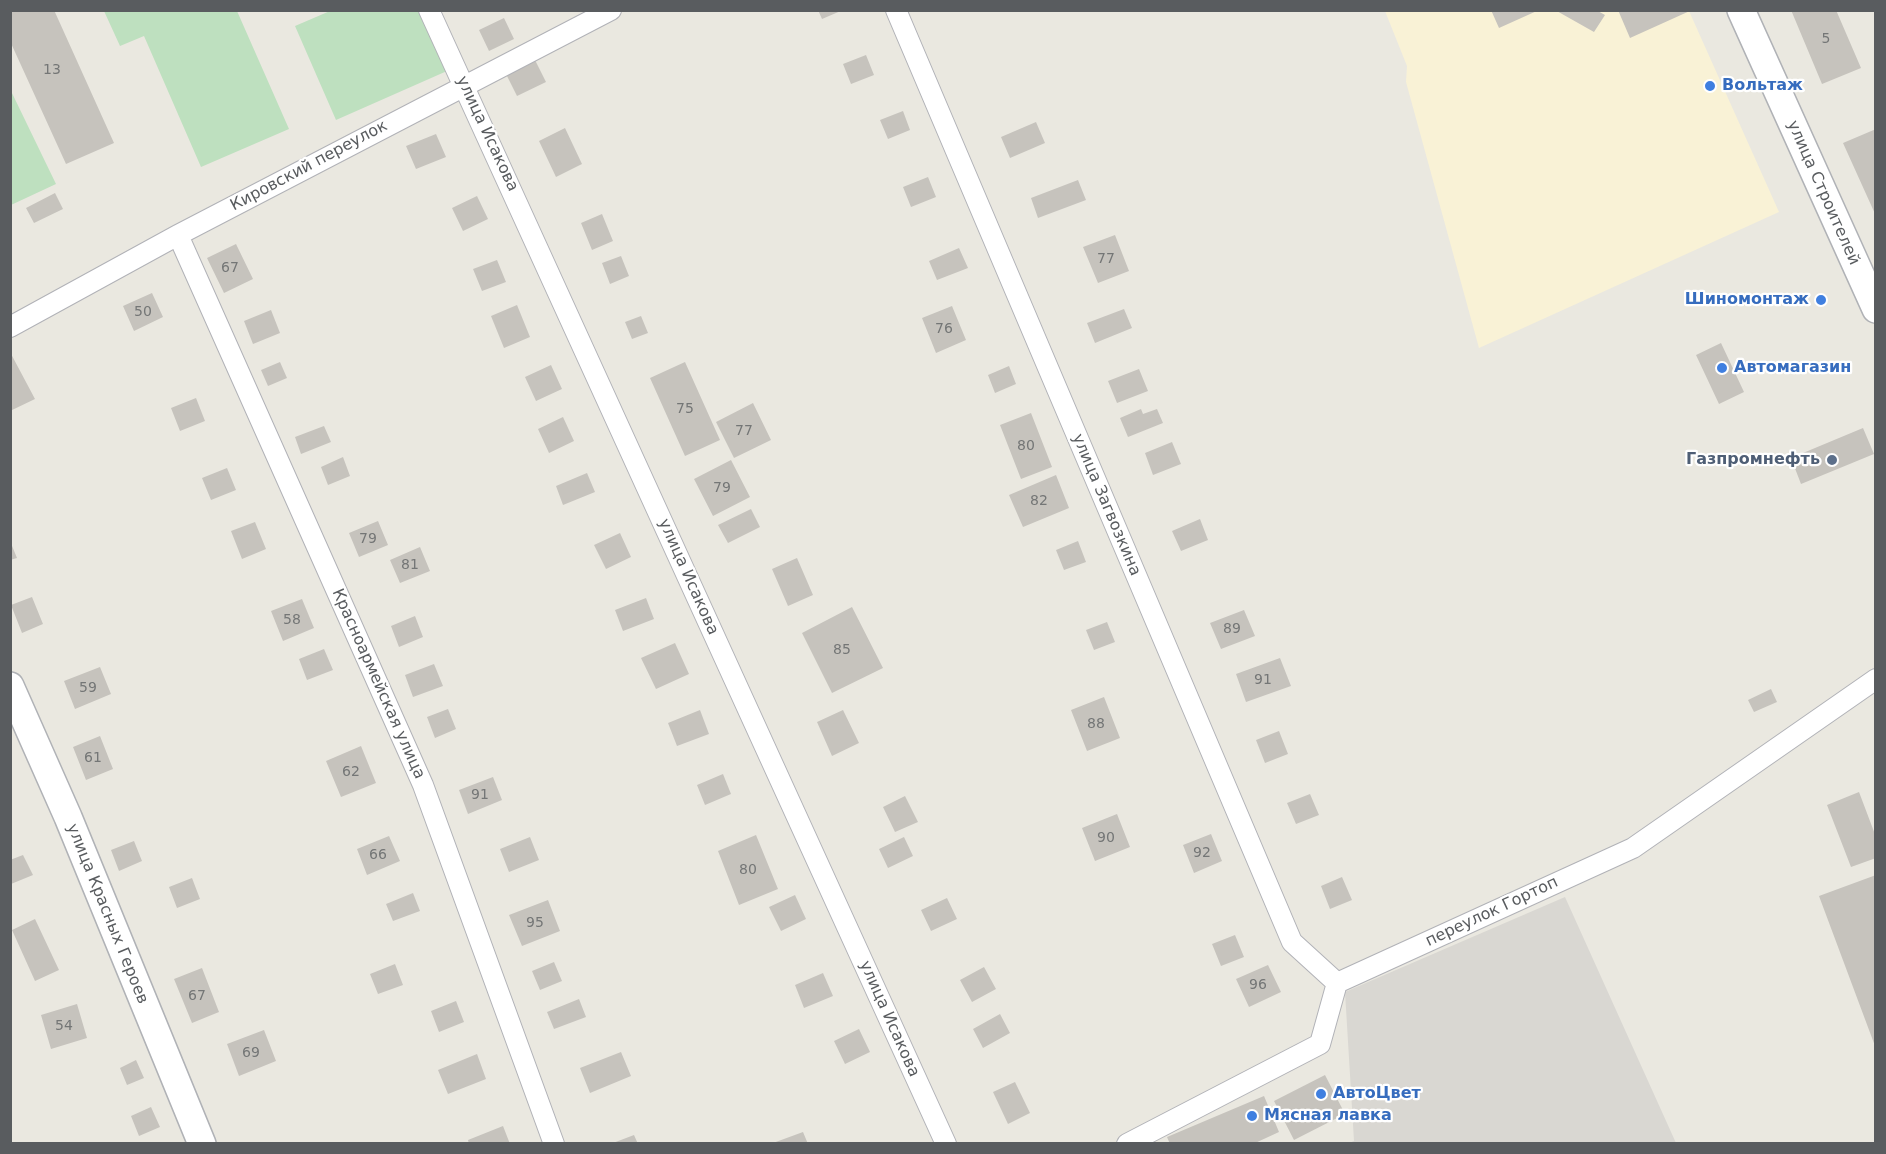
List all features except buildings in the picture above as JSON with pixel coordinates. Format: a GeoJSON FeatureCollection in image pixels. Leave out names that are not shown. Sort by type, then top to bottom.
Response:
{"type":"FeatureCollection","features":[{"type":"Feature","properties":{"kind":"main road","name":"улица Строителей"},"geometry":{"type":"LineString","coordinates":[[1741,10],[1874,299]]}},
{"type":"Feature","properties":{"kind":"main road","name":"улица Красных Героев"},"geometry":{"type":"LineString","coordinates":[[10,686],[68,817],[202,1143]]}},
{"type":"Feature","properties":{"kind":"street","name":"улица Исакова"},"geometry":{"type":"LineString","coordinates":[[429,10],[946,1143]]}},
{"type":"Feature","properties":{"kind":"street","name":"Кировский переулок"},"geometry":{"type":"LineString","coordinates":[[10,327],[177,235],[610,10]]}},
{"type":"Feature","properties":{"kind":"street","name":"улица Загвозкина"},"geometry":{"type":"LineString","coordinates":[[896,10],[1292,942],[1337,983]]}},
{"type":"Feature","properties":{"kind":"street","name":"Красноармейская улица"},"geometry":{"type":"LineString","coordinates":[[177,235],[423,785],[554,1143]]}},
{"type":"Feature","properties":{"kind":"street","name":"переулок Гортоп"},"geometry":{"type":"LineString","coordinates":[[1337,983],[1633,848],[1875,679]]}},
{"type":"Feature","properties":{"kind":"street"},"geometry":{"type":"LineString","coordinates":[[1127,1143],[1320,1044],[1337,983]]}},
{"type":"Feature","properties":{"kind":"shaded area"},"geometry":{"type":"Polygon","coordinates":[[[1385,11],[1689,11],[1779,212],[1479,348],[1406,82],[1407,66],[1385,11]]]}},
{"type":"Feature","properties":{"kind":"shaded area"},"geometry":{"type":"Polygon","coordinates":[[[1565,897],[1676,1143],[1349,1143],[1354,1141],[1345,992],[1565,897]]]}},
{"type":"Feature","properties":{"kind":"green space"},"geometry":{"type":"Polygon","coordinates":[[[104,11],[237,11],[289,129],[201,167],[144,36],[120,46],[104,11]]]}},
{"type":"Feature","properties":{"kind":"green space"},"geometry":{"type":"Polygon","coordinates":[[[330,11],[419,11],[447,71],[336,120],[295,26],[330,11]]]}},
{"type":"Feature","properties":{"kind":"green space"},"geometry":{"type":"Polygon","coordinates":[[[11,91],[56,184],[10,205],[11,91]]]}},
{"type":"Feature","properties":{"kind":"place","name":"Вольтаж"},"geometry":{"type":"Point","coordinates":[1710,86]}},
{"type":"Feature","properties":{"kind":"place","name":"Шиномонтаж"},"geometry":{"type":"Point","coordinates":[1821,300]}},
{"type":"Feature","properties":{"kind":"place","name":"Автомагазин"},"geometry":{"type":"Point","coordinates":[1722,368]}},
{"type":"Feature","properties":{"kind":"place","name":"Газпромнефть"},"geometry":{"type":"Point","coordinates":[1832,460]}},
{"type":"Feature","properties":{"kind":"place","name":"АвтоЦвет"},"geometry":{"type":"Point","coordinates":[1321,1094]}},
{"type":"Feature","properties":{"kind":"place","name":"Мясная лавка"},"geometry":{"type":"Point","coordinates":[1252,1116]}}]}
